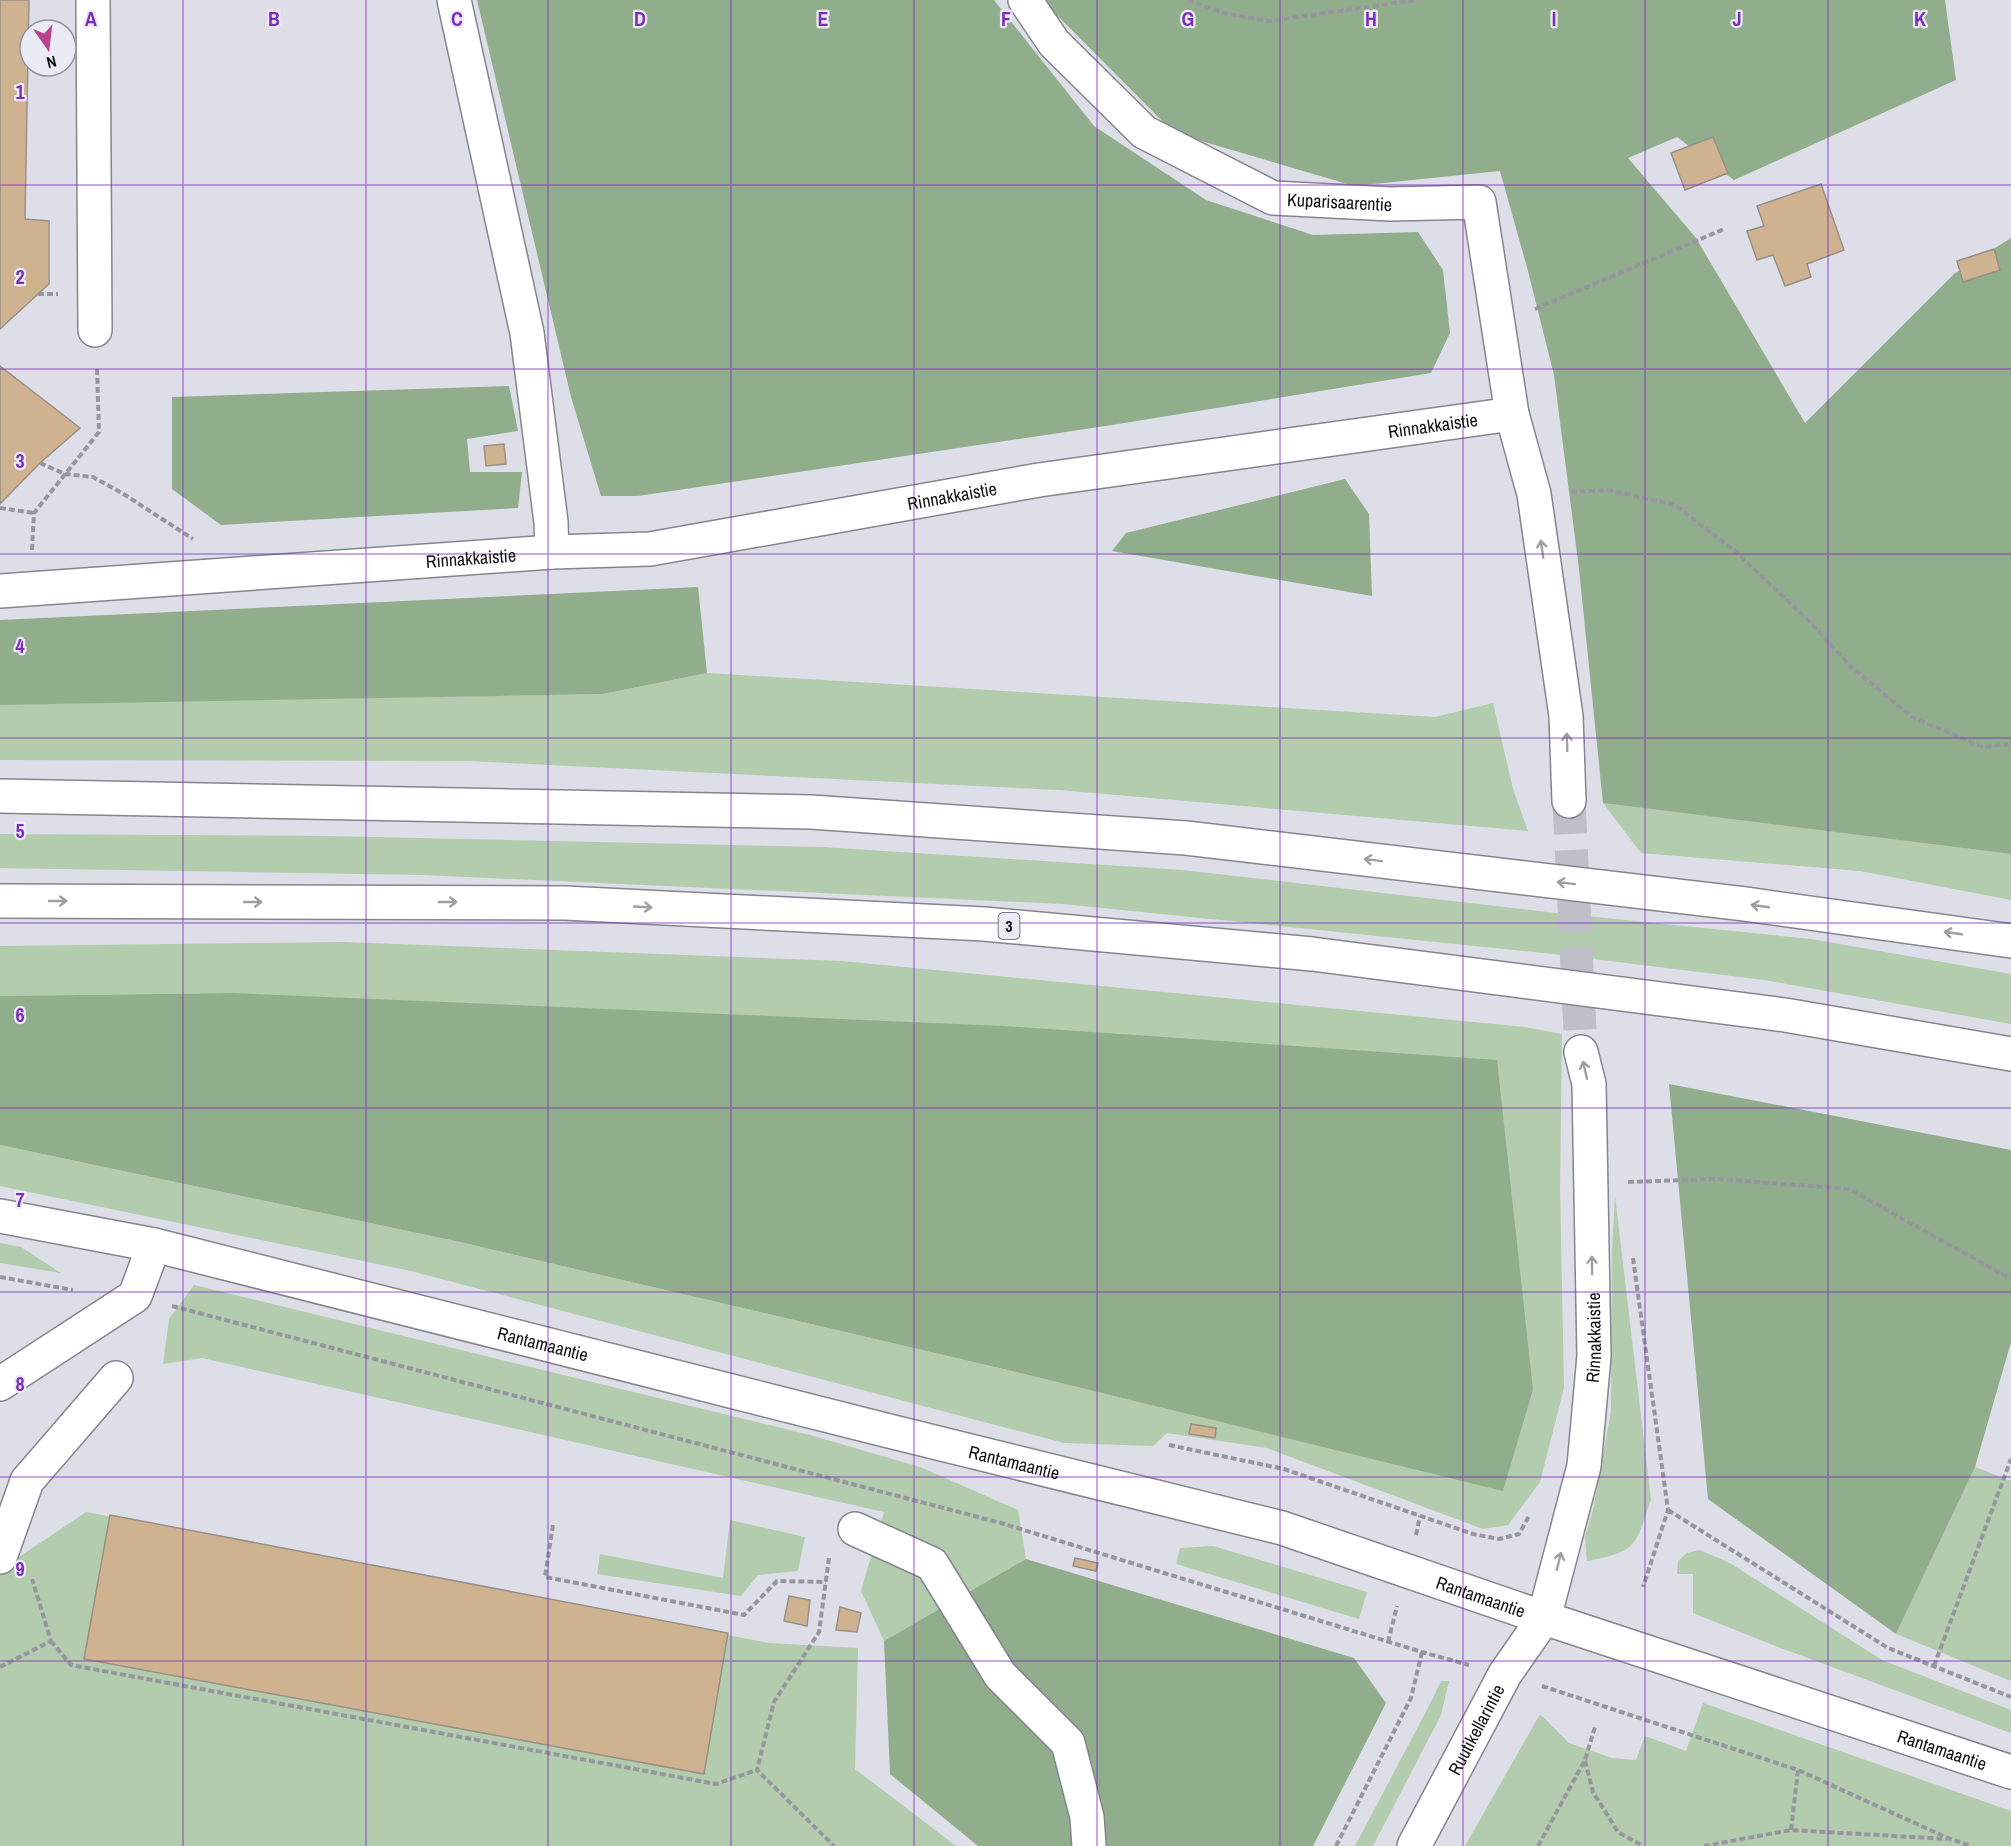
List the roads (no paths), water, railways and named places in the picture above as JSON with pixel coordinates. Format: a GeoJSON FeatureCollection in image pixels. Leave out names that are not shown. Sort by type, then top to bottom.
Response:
{"type":"FeatureCollection","features":[{"type":"Feature","properties":{"kind":"main road"},"geometry":{"type":"LineString","coordinates":[[93,0],[95,330]]}},
{"type":"Feature","properties":{"kind":"main road"},"geometry":{"type":"LineString","coordinates":[[454,0],[527,333],[551,522],[552,552]]}},
{"type":"Feature","properties":{"kind":"main road","name":"Kuparisaarentie"},"geometry":{"type":"LineString","coordinates":[[1025,0],[1054,43],[1144,132],[1273,198],[1390,204],[1479,202],[1512,414]]}},
{"type":"Feature","properties":{"kind":"main road"},"geometry":{"type":"LineString","coordinates":[[1512,414],[1534,494],[1566,716],[1569,801]]}},
{"type":"Feature","properties":{"kind":"main road","name":"Rinnakkaistie"},"geometry":{"type":"LineString","coordinates":[[0,591],[552,552],[650,549],[1039,480],[1512,414]]}},
{"type":"Feature","properties":{"kind":"main road"},"geometry":{"type":"LineString","coordinates":[[0,796],[811,812],[1186,838],[1733,902],[2011,941]]}},
{"type":"Feature","properties":{"kind":"main road","name":"3"},"geometry":{"type":"LineString","coordinates":[[0,901],[565,903],[984,924],[1312,954],[1785,1015],[2011,1054]]}},
{"type":"Feature","properties":{"kind":"main road","name":"Rinnakkaistie"},"geometry":{"type":"LineString","coordinates":[[1544,1618],[1584,1466],[1594,1356],[1589,1084],[1581,1052]]}},
{"type":"Feature","properties":{"kind":"main road","name":"Rantamaantie"},"geometry":{"type":"LineString","coordinates":[[0,1216],[153,1245],[1282,1528],[1544,1618],[2011,1772]]}},
{"type":"Feature","properties":{"kind":"main road"},"geometry":{"type":"LineString","coordinates":[[0,1384],[135,1296],[153,1245]]}},
{"type":"Feature","properties":{"kind":"main road"},"geometry":{"type":"LineString","coordinates":[[0,1557],[27,1481],[116,1378]]}},
{"type":"Feature","properties":{"kind":"main road"},"geometry":{"type":"LineString","coordinates":[[843,1538],[932,1564],[1000,1675],[1068,1743],[1087,1817],[1089,1846]]}},
{"type":"Feature","properties":{"kind":"main road","name":"Ruutikellarintie"},"geometry":{"type":"LineString","coordinates":[[1414,1846],[1505,1674],[1544,1618]]}},
{"type":"Feature","properties":{"kind":"tunnel"},"geometry":{"type":"LineString","coordinates":[[1569,801],[1581,1052]]}}]}
